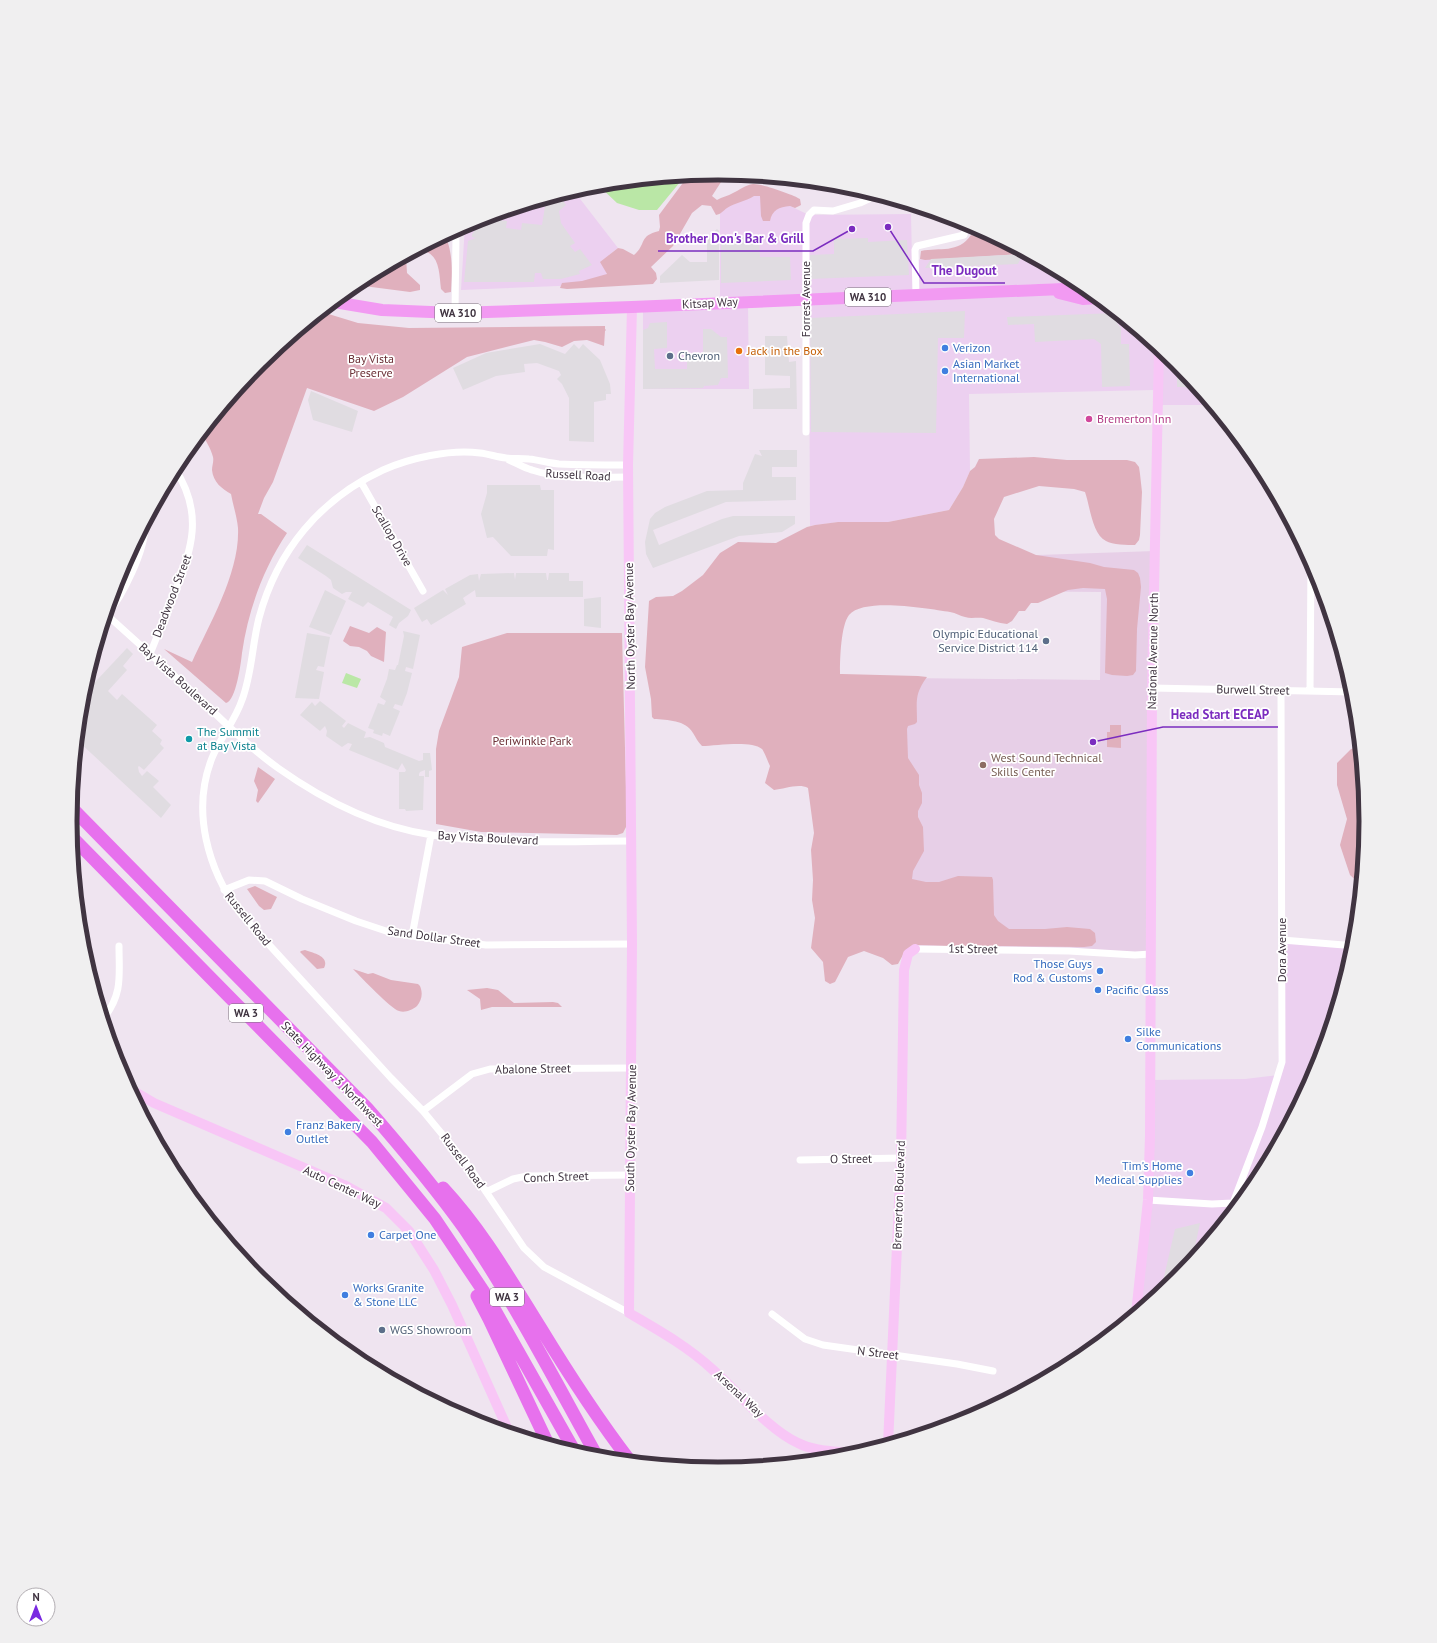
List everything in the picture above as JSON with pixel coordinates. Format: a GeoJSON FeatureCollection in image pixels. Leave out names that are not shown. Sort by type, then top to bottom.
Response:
{"type":"FeatureCollection","features":[{"type":"Feature","properties":{"kind":"highway","name":"State Highway 3 Northwest"},"geometry":{"type":"LineString","coordinates":[[77,813],[361,1103],[400,1146],[443,1200],[484,1258],[594,1451]]}},
{"type":"Feature","properties":{"kind":"highway","name":"State Highway 3 Northwest"},"geometry":{"type":"LineString","coordinates":[[78,843],[372,1142],[453,1245],[488,1298],[571,1446]]}},
{"type":"Feature","properties":{"kind":"highway"},"geometry":{"type":"LineString","coordinates":[[400,1146],[433,1177],[477,1229],[517,1289],[573,1382],[627,1457]]}},
{"type":"Feature","properties":{"kind":"highway"},"geometry":{"type":"LineString","coordinates":[[414,1194],[466,1277],[490,1319],[546,1439]]}},
{"type":"Feature","properties":{"kind":"main road","name":"Kitsap Way"},"geometry":{"type":"LineString","coordinates":[[341,303],[382,310],[455,313],[1076,289]]}},
{"type":"Feature","properties":{"kind":"main road"},"geometry":{"type":"LineString","coordinates":[[1050,290],[1083,299],[1089,299]]}},
{"type":"Feature","properties":{"kind":"street","name":"Forrest Avenue"},"geometry":{"type":"LineString","coordinates":[[806,432],[806,223],[809,215],[814,210],[833,211],[870,198]]}},
{"type":"Feature","properties":{"kind":"street"},"geometry":{"type":"LineString","coordinates":[[916,295],[915,250],[917,246],[964,234],[965,230]]}},
{"type":"Feature","properties":{"kind":"street"},"geometry":{"type":"LineString","coordinates":[[455,313],[456,237]]}},
{"type":"Feature","properties":{"kind":"street","name":"North Oyster Bay Avenue"},"geometry":{"type":"LineString","coordinates":[[632,307],[628,465],[632,944]]}},
{"type":"Feature","properties":{"kind":"street","name":"National Avenue North"},"geometry":{"type":"LineString","coordinates":[[1137,1308],[1148,1200],[1152,688],[1159,356]]}},
{"type":"Feature","properties":{"kind":"street","name":"Russell Road"},"geometry":{"type":"LineString","coordinates":[[628,465],[559,464],[527,459],[507,458],[480,453],[445,453],[392,466],[342,494],[318,513],[295,540],[279,568],[266,597],[259,619],[242,700],[210,764],[205,784],[203,812],[206,841],[215,869],[224,890],[240,913],[423,1111],[470,1168],[524,1248],[544,1267],[629,1313]]}},
{"type":"Feature","properties":{"kind":"street","name":"Russell Road"},"geometry":{"type":"LineString","coordinates":[[507,458],[523,467],[544,473],[573,477],[628,477]]}},
{"type":"Feature","properties":{"kind":"street","name":"Deadwood Street"},"geometry":{"type":"LineString","coordinates":[[150,654],[187,562],[192,536],[192,513],[189,498],[178,476]]}},
{"type":"Feature","properties":{"kind":"street","name":"Scallop Drive"},"geometry":{"type":"LineString","coordinates":[[361,482],[423,591]]}},
{"type":"Feature","properties":{"kind":"street"},"geometry":{"type":"LineString","coordinates":[[115,606],[130,576],[145,535]]}},
{"type":"Feature","properties":{"kind":"street"},"geometry":{"type":"LineString","coordinates":[[1310,691],[1311,576]]}},
{"type":"Feature","properties":{"kind":"street","name":"Bay Vista Boulevard"},"geometry":{"type":"LineString","coordinates":[[110,618],[278,768],[332,801],[354,812],[395,826],[431,835],[462,839],[632,841]]}},
{"type":"Feature","properties":{"kind":"street","name":"Burwell Street"},"geometry":{"type":"LineString","coordinates":[[1152,688],[1347,692]]}},
{"type":"Feature","properties":{"kind":"street","name":"Dora Avenue"},"geometry":{"type":"LineString","coordinates":[[1239,1196],[1282,1062],[1281,690]]}},
{"type":"Feature","properties":{"kind":"street"},"geometry":{"type":"LineString","coordinates":[[412,936],[431,835]]}},
{"type":"Feature","properties":{"kind":"street","name":"Sand Dollar Street"},"geometry":{"type":"LineString","coordinates":[[224,890],[249,880],[265,881],[303,900],[356,921],[386,931],[412,936],[486,945],[632,944]]}},
{"type":"Feature","properties":{"kind":"street"},"geometry":{"type":"LineString","coordinates":[[1282,940],[1344,945]]}},
{"type":"Feature","properties":{"kind":"street","name":"South Oyster Bay Avenue"},"geometry":{"type":"LineString","coordinates":[[629,1313],[632,944]]}},
{"type":"Feature","properties":{"kind":"street"},"geometry":{"type":"LineString","coordinates":[[107,1014],[115,1001],[120,983],[119,946]]}},
{"type":"Feature","properties":{"kind":"street","name":"1st Street"},"geometry":{"type":"LineString","coordinates":[[915,949],[1069,951],[1135,955],[1151,954]]}},
{"type":"Feature","properties":{"kind":"street","name":"Bremerton Boulevard"},"geometry":{"type":"LineString","coordinates":[[888,1440],[901,1158],[904,970],[908,954],[915,949]]}},
{"type":"Feature","properties":{"kind":"street","name":"Abalone Street"},"geometry":{"type":"LineString","coordinates":[[423,1111],[472,1074],[490,1069],[632,1068]]}},
{"type":"Feature","properties":{"kind":"street","name":"Auto Center Way"},"geometry":{"type":"LineString","coordinates":[[138,1094],[154,1103],[344,1185],[386,1208],[409,1231],[434,1270],[452,1305],[507,1427]]}},
{"type":"Feature","properties":{"kind":"street","name":"O Street"},"geometry":{"type":"LineString","coordinates":[[800,1160],[901,1158]]}},
{"type":"Feature","properties":{"kind":"street","name":"Conch Street"},"geometry":{"type":"LineString","coordinates":[[486,1192],[513,1179],[527,1176],[630,1175]]}},
{"type":"Feature","properties":{"kind":"street"},"geometry":{"type":"LineString","coordinates":[[1148,1200],[1233,1204]]}},
{"type":"Feature","properties":{"kind":"street","name":"Arsenal Way"},"geometry":{"type":"LineString","coordinates":[[629,1313],[685,1347],[712,1368],[772,1425],[798,1444],[840,1452]]}},
{"type":"Feature","properties":{"kind":"street","name":"N Street"},"geometry":{"type":"LineString","coordinates":[[772,1314],[805,1339],[823,1345],[892,1356],[952,1363],[993,1371]]}},
{"type":"Feature","properties":{"kind":"shaded area"},"geometry":{"type":"Polygon","coordinates":[[[681,181],[657,210],[639,210],[617,203],[604,190],[635,185],[681,181]]]}},
{"type":"Feature","properties":{"kind":"shaded area"},"geometry":{"type":"Polygon","coordinates":[[[761,192],[809,215],[911,214],[912,260],[1017,254],[1066,283],[720,300],[720,204],[761,192]]]}},
{"type":"Feature","properties":{"kind":"shaded area"},"geometry":{"type":"Polygon","coordinates":[[[578,196],[618,248],[609,255],[606,270],[608,284],[461,290],[465,233],[512,214],[552,202],[578,196]]]}},
{"type":"Feature","properties":{"kind":"shaded area"},"geometry":{"type":"Polygon","coordinates":[[[562,200],[566,205],[559,211],[561,223],[575,243],[570,246],[575,252],[580,249],[592,265],[579,271],[580,274],[561,279],[543,279],[541,273],[535,273],[534,282],[464,282],[468,241],[476,238],[472,237],[472,234],[477,227],[497,220],[507,221],[506,228],[521,230],[522,223],[542,225],[545,204],[562,200]]]}},
{"type":"Feature","properties":{"kind":"shaded area"},"geometry":{"type":"Polygon","coordinates":[[[717,229],[719,231],[719,280],[660,283],[660,276],[682,255],[690,262],[707,262],[707,238],[717,229]]]}},
{"type":"Feature","properties":{"kind":"shaded area"},"geometry":{"type":"Polygon","coordinates":[[[721,237],[759,237],[760,257],[790,257],[791,280],[721,283],[721,237]]]}},
{"type":"Feature","properties":{"kind":"shaded area"},"geometry":{"type":"Polygon","coordinates":[[[868,238],[868,242],[907,240],[909,275],[810,279],[810,255],[834,254],[834,239],[868,238]]]}},
{"type":"Feature","properties":{"kind":"shaded area"},"geometry":{"type":"Polygon","coordinates":[[[1017,254],[1022,257],[1018,264],[925,268],[931,259],[1017,254]]]}},
{"type":"Feature","properties":{"kind":"shaded area"},"geometry":{"type":"Polygon","coordinates":[[[1051,293],[1089,298],[1141,339],[1155,352],[1155,390],[969,394],[970,471],[963,487],[949,510],[888,522],[838,522],[810,526],[809,301],[1051,293]]]}},
{"type":"Feature","properties":{"kind":"shaded area"},"geometry":{"type":"Polygon","coordinates":[[[748,303],[749,389],[643,389],[643,308],[748,303]]]}},
{"type":"Feature","properties":{"kind":"shaded area"},"geometry":{"type":"Polygon","coordinates":[[[965,311],[964,338],[938,338],[936,433],[811,432],[810,318],[965,311]]]}},
{"type":"Feature","properties":{"kind":"shaded area"},"geometry":{"type":"Polygon","coordinates":[[[1109,313],[1117,319],[1117,323],[1121,328],[1121,344],[1129,344],[1130,386],[1102,387],[1101,344],[1094,339],[1035,342],[1034,324],[1008,325],[1007,317],[1109,313]]]}},
{"type":"Feature","properties":{"kind":"shaded area"},"geometry":{"type":"Polygon","coordinates":[[[667,322],[667,348],[654,349],[655,369],[687,369],[687,357],[703,357],[703,329],[711,329],[721,337],[727,337],[728,378],[721,378],[718,385],[704,386],[703,388],[643,389],[643,330],[648,328],[650,323],[667,322]]]}},
{"type":"Feature","properties":{"kind":"shaded area"},"geometry":{"type":"Polygon","coordinates":[[[765,336],[787,336],[789,362],[796,361],[797,409],[753,409],[753,389],[790,388],[790,376],[765,375],[765,336]]]}},
{"type":"Feature","properties":{"kind":"shaded area"},"geometry":{"type":"Polygon","coordinates":[[[540,344],[565,354],[574,344],[579,349],[583,344],[600,360],[610,384],[611,394],[606,394],[606,400],[594,402],[594,442],[569,441],[569,398],[562,384],[557,379],[561,375],[559,371],[537,363],[524,364],[525,372],[496,376],[463,390],[453,368],[486,353],[540,344]]]}},
{"type":"Feature","properties":{"kind":"shaded area"},"geometry":{"type":"Polygon","coordinates":[[[1163,359],[1206,405],[1162,405],[1163,359]]]}},
{"type":"Feature","properties":{"kind":"shaded area"},"geometry":{"type":"Polygon","coordinates":[[[1177,373],[1194,391],[1185,387],[1177,387],[1177,373]]]}},
{"type":"Feature","properties":{"kind":"shaded area"},"geometry":{"type":"Polygon","coordinates":[[[311,391],[358,411],[352,432],[313,420],[308,400],[311,391]]]}},
{"type":"Feature","properties":{"kind":"shaded area"},"geometry":{"type":"Polygon","coordinates":[[[759,450],[797,450],[797,467],[772,467],[772,477],[796,477],[796,500],[726,502],[653,530],[659,545],[722,519],[733,516],[795,516],[795,524],[782,532],[739,536],[653,568],[646,554],[645,542],[650,519],[655,513],[665,507],[707,491],[743,490],[743,483],[755,454],[762,456],[759,450]]]}},
{"type":"Feature","properties":{"kind":"shaded area"},"geometry":{"type":"Polygon","coordinates":[[[487,485],[540,485],[541,490],[554,490],[554,550],[548,549],[547,556],[511,556],[493,537],[487,538],[481,514],[487,493],[487,485]]]}},
{"type":"Feature","properties":{"kind":"shaded area"},"geometry":{"type":"Polygon","coordinates":[[[307,545],[411,610],[408,616],[399,623],[396,629],[389,625],[393,617],[368,602],[363,607],[348,599],[352,592],[342,594],[333,588],[331,580],[298,558],[307,545]]]}},
{"type":"Feature","properties":{"kind":"shaded area","name":"West Sound Technical Skills Center"},"geometry":{"type":"Polygon","coordinates":[[[1155,551],[1151,954],[815,946],[815,677],[1100,680],[1101,592],[979,591],[978,557],[1155,551]]]}},
{"type":"Feature","properties":{"kind":"shaded area"},"geometry":{"type":"Polygon","coordinates":[[[514,573],[515,580],[516,573],[546,573],[548,580],[549,573],[569,573],[569,581],[583,581],[583,597],[476,597],[475,590],[463,598],[466,604],[431,625],[427,619],[422,622],[414,608],[443,590],[448,595],[445,589],[470,575],[478,574],[479,581],[481,574],[514,573]]]}},
{"type":"Feature","properties":{"kind":"shaded area"},"geometry":{"type":"Polygon","coordinates":[[[325,590],[346,601],[331,635],[309,627],[325,590]]]}},
{"type":"Feature","properties":{"kind":"shaded area"},"geometry":{"type":"Polygon","coordinates":[[[601,597],[601,628],[584,626],[584,599],[601,597]]]}},
{"type":"Feature","properties":{"kind":"shaded area"},"geometry":{"type":"Polygon","coordinates":[[[403,631],[420,635],[413,669],[406,667],[405,671],[412,673],[407,693],[402,706],[395,704],[393,708],[400,711],[390,736],[383,733],[382,736],[373,733],[374,730],[368,728],[378,703],[384,705],[386,701],[380,697],[389,669],[395,670],[398,665],[404,636],[403,631]]]}},
{"type":"Feature","properties":{"kind":"shaded area"},"geometry":{"type":"Polygon","coordinates":[[[307,633],[330,637],[324,667],[318,666],[316,670],[324,672],[319,699],[295,698],[307,633]]]}},
{"type":"Feature","properties":{"kind":"shaded area"},"geometry":{"type":"Polygon","coordinates":[[[127,648],[133,654],[123,666],[127,670],[108,691],[117,700],[122,694],[157,725],[152,731],[162,740],[160,744],[164,748],[144,770],[139,766],[138,767],[142,776],[147,771],[159,781],[153,787],[171,805],[161,818],[81,744],[91,686],[127,648]]]}},
{"type":"Feature","properties":{"kind":"shaded area"},"geometry":{"type":"Polygon","coordinates":[[[346,673],[361,679],[357,688],[342,683],[346,673]]]}},
{"type":"Feature","properties":{"kind":"shaded area"},"geometry":{"type":"Polygon","coordinates":[[[320,701],[346,721],[342,726],[344,728],[348,723],[366,732],[364,738],[370,737],[384,743],[385,747],[419,761],[423,760],[423,753],[430,753],[432,770],[429,771],[429,777],[425,777],[425,770],[419,774],[419,776],[424,776],[423,810],[406,811],[405,809],[399,809],[399,772],[405,772],[406,770],[402,763],[398,770],[349,750],[352,744],[348,743],[342,747],[326,736],[327,731],[325,726],[320,731],[300,715],[312,702],[315,706],[320,701]]]}},
{"type":"Feature","properties":{"kind":"shaded area"},"geometry":{"type":"Polygon","coordinates":[[[1282,940],[1344,945],[1348,947],[1326,1028],[1294,1105],[1274,1142],[1252,1178],[1201,1244],[1172,1275],[1136,1308],[1141,1263],[1150,1080],[1245,1079],[1278,1075],[1282,940]]]}},
{"type":"Feature","properties":{"kind":"shaded area"},"geometry":{"type":"Polygon","coordinates":[[[1200,1223],[1194,1251],[1162,1284],[1175,1229],[1200,1223]]]}},
{"type":"Feature","properties":{"kind":"green space"},"geometry":{"type":"Polygon","coordinates":[[[722,180],[712,196],[717,200],[747,185],[757,184],[797,197],[800,199],[801,205],[795,208],[790,206],[779,208],[772,214],[770,221],[763,221],[761,216],[760,196],[754,196],[734,204],[716,215],[711,206],[702,205],[692,213],[673,246],[651,267],[656,273],[657,279],[653,284],[567,289],[560,288],[562,283],[582,281],[607,274],[600,262],[618,248],[634,255],[648,235],[659,231],[659,215],[684,181],[722,180]]]}},
{"type":"Feature","properties":{"kind":"green space"},"geometry":{"type":"Polygon","coordinates":[[[971,235],[981,237],[1017,254],[925,260],[920,259],[921,251],[948,249],[960,245],[971,235]]]}},
{"type":"Feature","properties":{"kind":"green space"},"geometry":{"type":"Polygon","coordinates":[[[447,241],[452,265],[451,292],[445,293],[441,289],[439,270],[435,259],[425,252],[447,241]]]}},
{"type":"Feature","properties":{"kind":"green space"},"geometry":{"type":"Polygon","coordinates":[[[406,262],[407,273],[420,285],[420,290],[410,292],[365,286],[406,262]]]}},
{"type":"Feature","properties":{"kind":"green space","name":"Bay Vista Preserve"},"geometry":{"type":"Polygon","coordinates":[[[327,314],[358,323],[409,328],[605,326],[604,346],[587,340],[574,341],[562,347],[534,340],[467,357],[403,397],[374,411],[307,388],[273,482],[264,498],[258,514],[261,514],[287,533],[271,561],[258,591],[248,622],[239,673],[233,696],[230,701],[226,703],[164,649],[192,662],[215,614],[234,562],[238,528],[231,494],[221,487],[214,478],[212,470],[213,457],[205,438],[236,399],[265,368],[296,339],[327,314]]]}},
{"type":"Feature","properties":{"kind":"green space"},"geometry":{"type":"Polygon","coordinates":[[[1034,457],[1067,460],[1127,460],[1135,462],[1139,467],[1142,492],[1140,535],[1139,540],[1135,545],[1112,543],[1101,537],[1092,519],[1085,492],[1074,489],[1039,486],[1004,497],[994,519],[995,535],[999,539],[1036,555],[1090,563],[1104,567],[1134,570],[1138,573],[1141,587],[1137,629],[1136,671],[1133,675],[1112,675],[1105,673],[1107,599],[1105,589],[1083,588],[1068,590],[1038,603],[1031,603],[1025,611],[1019,611],[1012,621],[1007,624],[983,618],[967,618],[950,612],[913,607],[882,605],[857,610],[849,615],[844,626],[840,674],[927,677],[917,698],[917,722],[908,726],[907,729],[908,758],[919,775],[919,785],[922,793],[922,803],[918,811],[918,817],[923,827],[924,851],[913,871],[912,879],[926,882],[939,882],[958,876],[992,877],[994,915],[998,921],[1009,929],[1045,929],[1067,927],[1090,929],[1095,933],[1096,942],[1092,946],[1084,947],[976,947],[918,945],[904,953],[898,964],[892,965],[883,958],[864,951],[848,957],[835,982],[830,984],[825,981],[823,962],[811,948],[815,918],[812,900],[813,880],[811,850],[814,833],[808,788],[796,786],[774,790],[765,783],[770,766],[763,750],[757,746],[733,744],[702,746],[686,725],[654,719],[652,717],[651,699],[645,667],[649,601],[656,597],[673,596],[682,591],[703,575],[720,553],[738,542],[776,543],[807,527],[815,525],[838,522],[888,522],[949,510],[963,487],[970,471],[975,467],[979,459],[1034,457]]]}},
{"type":"Feature","properties":{"kind":"green space"},"geometry":{"type":"Polygon","coordinates":[[[350,626],[369,633],[377,627],[386,632],[384,662],[371,656],[367,651],[359,647],[350,646],[343,641],[350,626]]]}},
{"type":"Feature","properties":{"kind":"green space","name":"Periwinkle Park"},"geometry":{"type":"Polygon","coordinates":[[[507,633],[622,633],[627,825],[623,833],[617,835],[481,832],[436,824],[436,749],[439,731],[459,677],[462,647],[507,633]]]}},
{"type":"Feature","properties":{"kind":"green space"},"geometry":{"type":"Polygon","coordinates":[[[1110,725],[1121,725],[1121,748],[1107,747],[1107,732],[1110,732],[1110,725]]]}},
{"type":"Feature","properties":{"kind":"green space"},"geometry":{"type":"Polygon","coordinates":[[[1356,748],[1359,780],[1360,822],[1357,882],[1350,875],[1340,845],[1347,819],[1337,785],[1337,763],[1351,749],[1356,748]]]}},
{"type":"Feature","properties":{"kind":"green space"},"geometry":{"type":"Polygon","coordinates":[[[258,767],[275,779],[258,803],[256,801],[258,790],[254,781],[258,767]]]}},
{"type":"Feature","properties":{"kind":"green space"},"geometry":{"type":"Polygon","coordinates":[[[255,886],[277,897],[271,909],[264,910],[259,906],[247,889],[255,886]]]}},
{"type":"Feature","properties":{"kind":"green space"},"geometry":{"type":"Polygon","coordinates":[[[305,950],[323,958],[325,961],[324,968],[317,969],[300,952],[305,950]]]}},
{"type":"Feature","properties":{"kind":"green space"},"geometry":{"type":"Polygon","coordinates":[[[353,969],[368,974],[373,973],[391,980],[418,984],[422,991],[420,1001],[417,1006],[411,1010],[404,1012],[399,1011],[383,999],[353,969]]]}},
{"type":"Feature","properties":{"kind":"green space"},"geometry":{"type":"Polygon","coordinates":[[[487,988],[498,990],[514,1003],[553,1002],[558,1003],[562,1007],[492,1007],[481,1010],[480,999],[467,990],[487,988]]]}},
{"type":"Feature","properties":{"kind":"place","name":"The Dugout"},"geometry":{"type":"Point","coordinates":[888,227]}},
{"type":"Feature","properties":{"kind":"place","name":"Brother Don's Bar & Grill"},"geometry":{"type":"Point","coordinates":[852,229]}},
{"type":"Feature","properties":{"kind":"place","name":"Verizon"},"geometry":{"type":"Point","coordinates":[945,348]}},
{"type":"Feature","properties":{"kind":"place","name":"Jack in the Box"},"geometry":{"type":"Point","coordinates":[739,351]}},
{"type":"Feature","properties":{"kind":"place","name":"Chevron"},"geometry":{"type":"Point","coordinates":[670,356]}},
{"type":"Feature","properties":{"kind":"place","name":"Asian Market International"},"geometry":{"type":"Point","coordinates":[945,371]}},
{"type":"Feature","properties":{"kind":"place","name":"Bremerton Inn"},"geometry":{"type":"Point","coordinates":[1089,419]}},
{"type":"Feature","properties":{"kind":"place","name":"Olympic Educational Service District 114"},"geometry":{"type":"Point","coordinates":[1046,641]}},
{"type":"Feature","properties":{"kind":"place","name":"The Summit at Bay Vista"},"geometry":{"type":"Point","coordinates":[189,739]}},
{"type":"Feature","properties":{"kind":"place","name":"Head Start ECEAP"},"geometry":{"type":"Point","coordinates":[1093,742]}},
{"type":"Feature","properties":{"kind":"place","name":"West Sound Technical Skills Center"},"geometry":{"type":"Point","coordinates":[983,765]}},
{"type":"Feature","properties":{"kind":"place","name":"Those Guys Rod & Customs"},"geometry":{"type":"Point","coordinates":[1100,971]}},
{"type":"Feature","properties":{"kind":"place","name":"Pacific Glass"},"geometry":{"type":"Point","coordinates":[1098,990]}},
{"type":"Feature","properties":{"kind":"place","name":"Silke Communications"},"geometry":{"type":"Point","coordinates":[1128,1039]}},
{"type":"Feature","properties":{"kind":"place","name":"Franz Bakery Outlet"},"geometry":{"type":"Point","coordinates":[288,1132]}},
{"type":"Feature","properties":{"kind":"place","name":"Tim's Home Medical Supplies"},"geometry":{"type":"Point","coordinates":[1190,1173]}},
{"type":"Feature","properties":{"kind":"place","name":"Carpet One"},"geometry":{"type":"Point","coordinates":[371,1235]}},
{"type":"Feature","properties":{"kind":"place","name":"Works Granite & Stone LLC"},"geometry":{"type":"Point","coordinates":[345,1295]}},
{"type":"Feature","properties":{"kind":"place","name":"WGS Showroom"},"geometry":{"type":"Point","coordinates":[382,1330]}}]}
